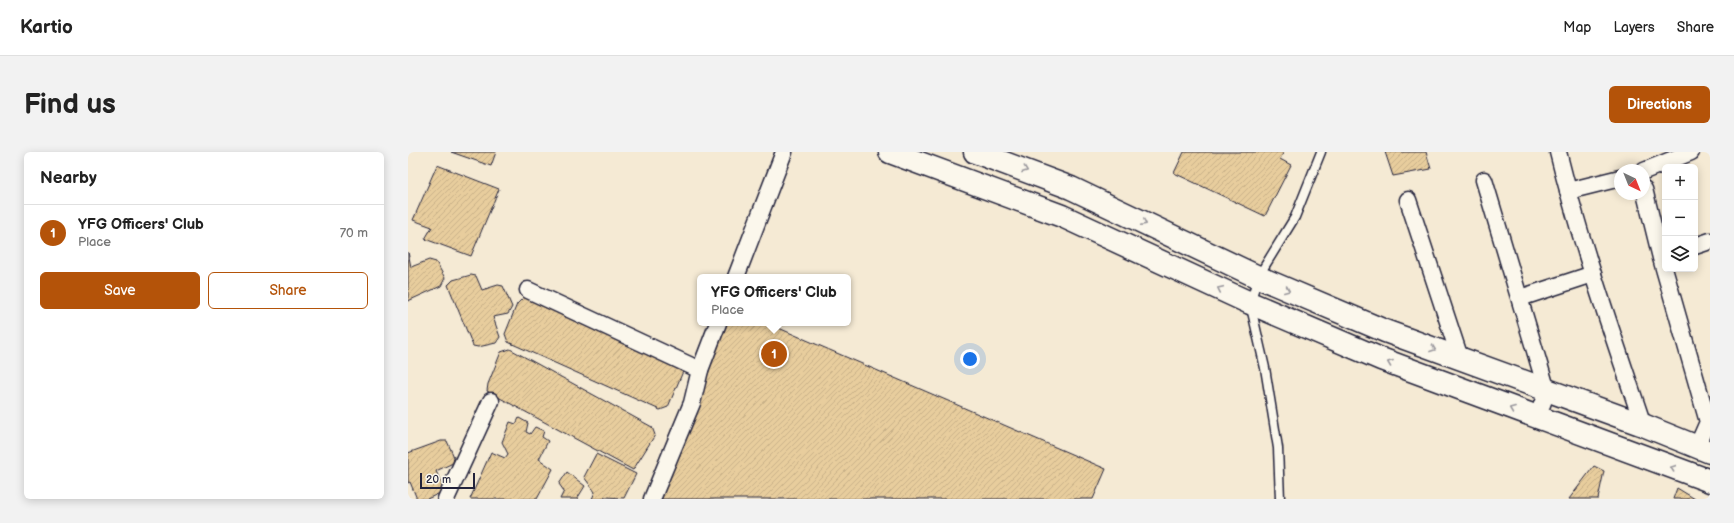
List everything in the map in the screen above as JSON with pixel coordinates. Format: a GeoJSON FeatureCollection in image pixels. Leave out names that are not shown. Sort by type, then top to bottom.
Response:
{"type":"FeatureCollection","features":[{"type":"Feature","properties":{"kind":"highway"},"geometry":{"type":"LineString","coordinates":[[890,152],[1062,216],[1250,303],[1381,359],[1710,481]]}},
{"type":"Feature","properties":{"kind":"highway"},"geometry":{"type":"LineString","coordinates":[[975,152],[1071,188],[1258,277],[1385,331],[1643,425],[1703,450]]}},
{"type":"Feature","properties":{"kind":"street"},"geometry":{"type":"LineString","coordinates":[[737,274],[784,152]]}},
{"type":"Feature","properties":{"kind":"street"},"geometry":{"type":"LineString","coordinates":[[1558,152],[1593,274],[1643,425]]}},
{"type":"Feature","properties":{"kind":"street"},"geometry":{"type":"LineString","coordinates":[[1650,169],[1692,152]]}},
{"type":"Feature","properties":{"kind":"street"},"geometry":{"type":"LineString","coordinates":[[1484,180],[1547,391],[1537,418]]}},
{"type":"Feature","properties":{"kind":"street"},"geometry":{"type":"LineString","coordinates":[[1568,191],[1614,180]]}},
{"type":"Feature","properties":{"kind":"street"},"geometry":{"type":"LineString","coordinates":[[1408,200],[1460,358]]}},
{"type":"Feature","properties":{"kind":"street"},"geometry":{"type":"LineString","coordinates":[[1647,200],[1662,253]]}},
{"type":"Feature","properties":{"kind":"street"},"geometry":{"type":"LineString","coordinates":[[1698,245],[1710,242]]}},
{"type":"Feature","properties":{"kind":"street"},"geometry":{"type":"LineString","coordinates":[[1667,272],[1709,420],[1703,450]]}},
{"type":"Feature","properties":{"kind":"street"},"geometry":{"type":"LineString","coordinates":[[1520,298],[1593,274]]}},
{"type":"Feature","properties":{"kind":"street"},"geometry":{"type":"LineString","coordinates":[[528,290],[700,370]]}},
{"type":"Feature","properties":{"kind":"street"},"geometry":{"type":"LineString","coordinates":[[652,499],[692,403],[700,370],[717,326]]}},
{"type":"Feature","properties":{"kind":"street"},"geometry":{"type":"LineString","coordinates":[[446,499],[491,401]]}},
{"type":"Feature","properties":{"kind":"lane"},"geometry":{"type":"LineString","coordinates":[[1280,499],[1277,440],[1265,368],[1250,303],[1258,277],[1295,217],[1321,152]]}},
{"type":"Feature","properties":{"kind":"building"},"geometry":{"type":"Polygon","coordinates":[[[451,152],[496,152],[491,166],[451,152]]]}},
{"type":"Feature","properties":{"kind":"building"},"geometry":{"type":"Polygon","coordinates":[[[1184,152],[1284,152],[1280,159],[1291,165],[1265,216],[1174,173],[1184,152]]]}},
{"type":"Feature","properties":{"kind":"building"},"geometry":{"type":"Polygon","coordinates":[[[1385,152],[1426,152],[1431,169],[1393,176],[1385,152]]]}},
{"type":"Feature","properties":{"kind":"building"},"geometry":{"type":"Polygon","coordinates":[[[437,165],[499,189],[471,256],[425,239],[432,227],[413,220],[437,165]]]}},
{"type":"Feature","properties":{"kind":"building"},"geometry":{"type":"Polygon","coordinates":[[[408,252],[411,267],[429,260],[436,262],[445,278],[441,286],[408,301],[408,252]]]}},
{"type":"Feature","properties":{"kind":"building"},"geometry":{"type":"Polygon","coordinates":[[[471,275],[476,276],[482,290],[498,285],[503,286],[512,307],[508,314],[493,317],[500,337],[496,343],[478,347],[473,346],[448,285],[453,280],[471,275]]]}},
{"type":"Feature","properties":{"kind":"building"},"geometry":{"type":"Polygon","coordinates":[[[524,297],[679,363],[684,369],[668,407],[660,410],[508,342],[505,334],[517,304],[524,297]]]}},
{"type":"Feature","properties":{"kind":"building"},"geometry":{"type":"Polygon","coordinates":[[[718,326],[774,326],[1106,469],[1093,499],[653,499],[718,326]]]}},
{"type":"Feature","properties":{"kind":"building"},"geometry":{"type":"Polygon","coordinates":[[[510,349],[652,427],[655,435],[633,470],[487,391],[488,384],[501,352],[510,349]]]}},
{"type":"Feature","properties":{"kind":"building"},"geometry":{"type":"Polygon","coordinates":[[[519,418],[528,423],[526,432],[530,434],[535,427],[544,431],[542,437],[548,441],[539,459],[553,469],[537,499],[470,499],[491,452],[505,458],[508,454],[502,442],[510,422],[516,424],[519,418]]]}},
{"type":"Feature","properties":{"kind":"building"},"geometry":{"type":"Polygon","coordinates":[[[441,441],[447,441],[454,457],[453,463],[436,471],[443,487],[440,493],[427,499],[417,499],[410,482],[408,483],[408,453],[441,441]]]}},
{"type":"Feature","properties":{"kind":"building"},"geometry":{"type":"Polygon","coordinates":[[[596,454],[636,474],[624,498],[605,497],[604,499],[592,499],[595,492],[584,477],[596,454]]]}},
{"type":"Feature","properties":{"kind":"building"},"geometry":{"type":"Polygon","coordinates":[[[1594,466],[1604,471],[1598,499],[1569,499],[1594,466]]]}},
{"type":"Feature","properties":{"kind":"building"},"geometry":{"type":"Polygon","coordinates":[[[567,472],[585,486],[577,499],[560,499],[564,491],[559,484],[567,472]]]}},
{"type":"Feature","properties":{"kind":"building"},"geometry":{"type":"Polygon","coordinates":[[[1677,488],[1695,499],[1673,499],[1677,488]]]}},
{"type":"Feature","properties":{"kind":"place","name":"YFG Officers' Club"},"geometry":{"type":"Point","coordinates":[774,354]}}]}
